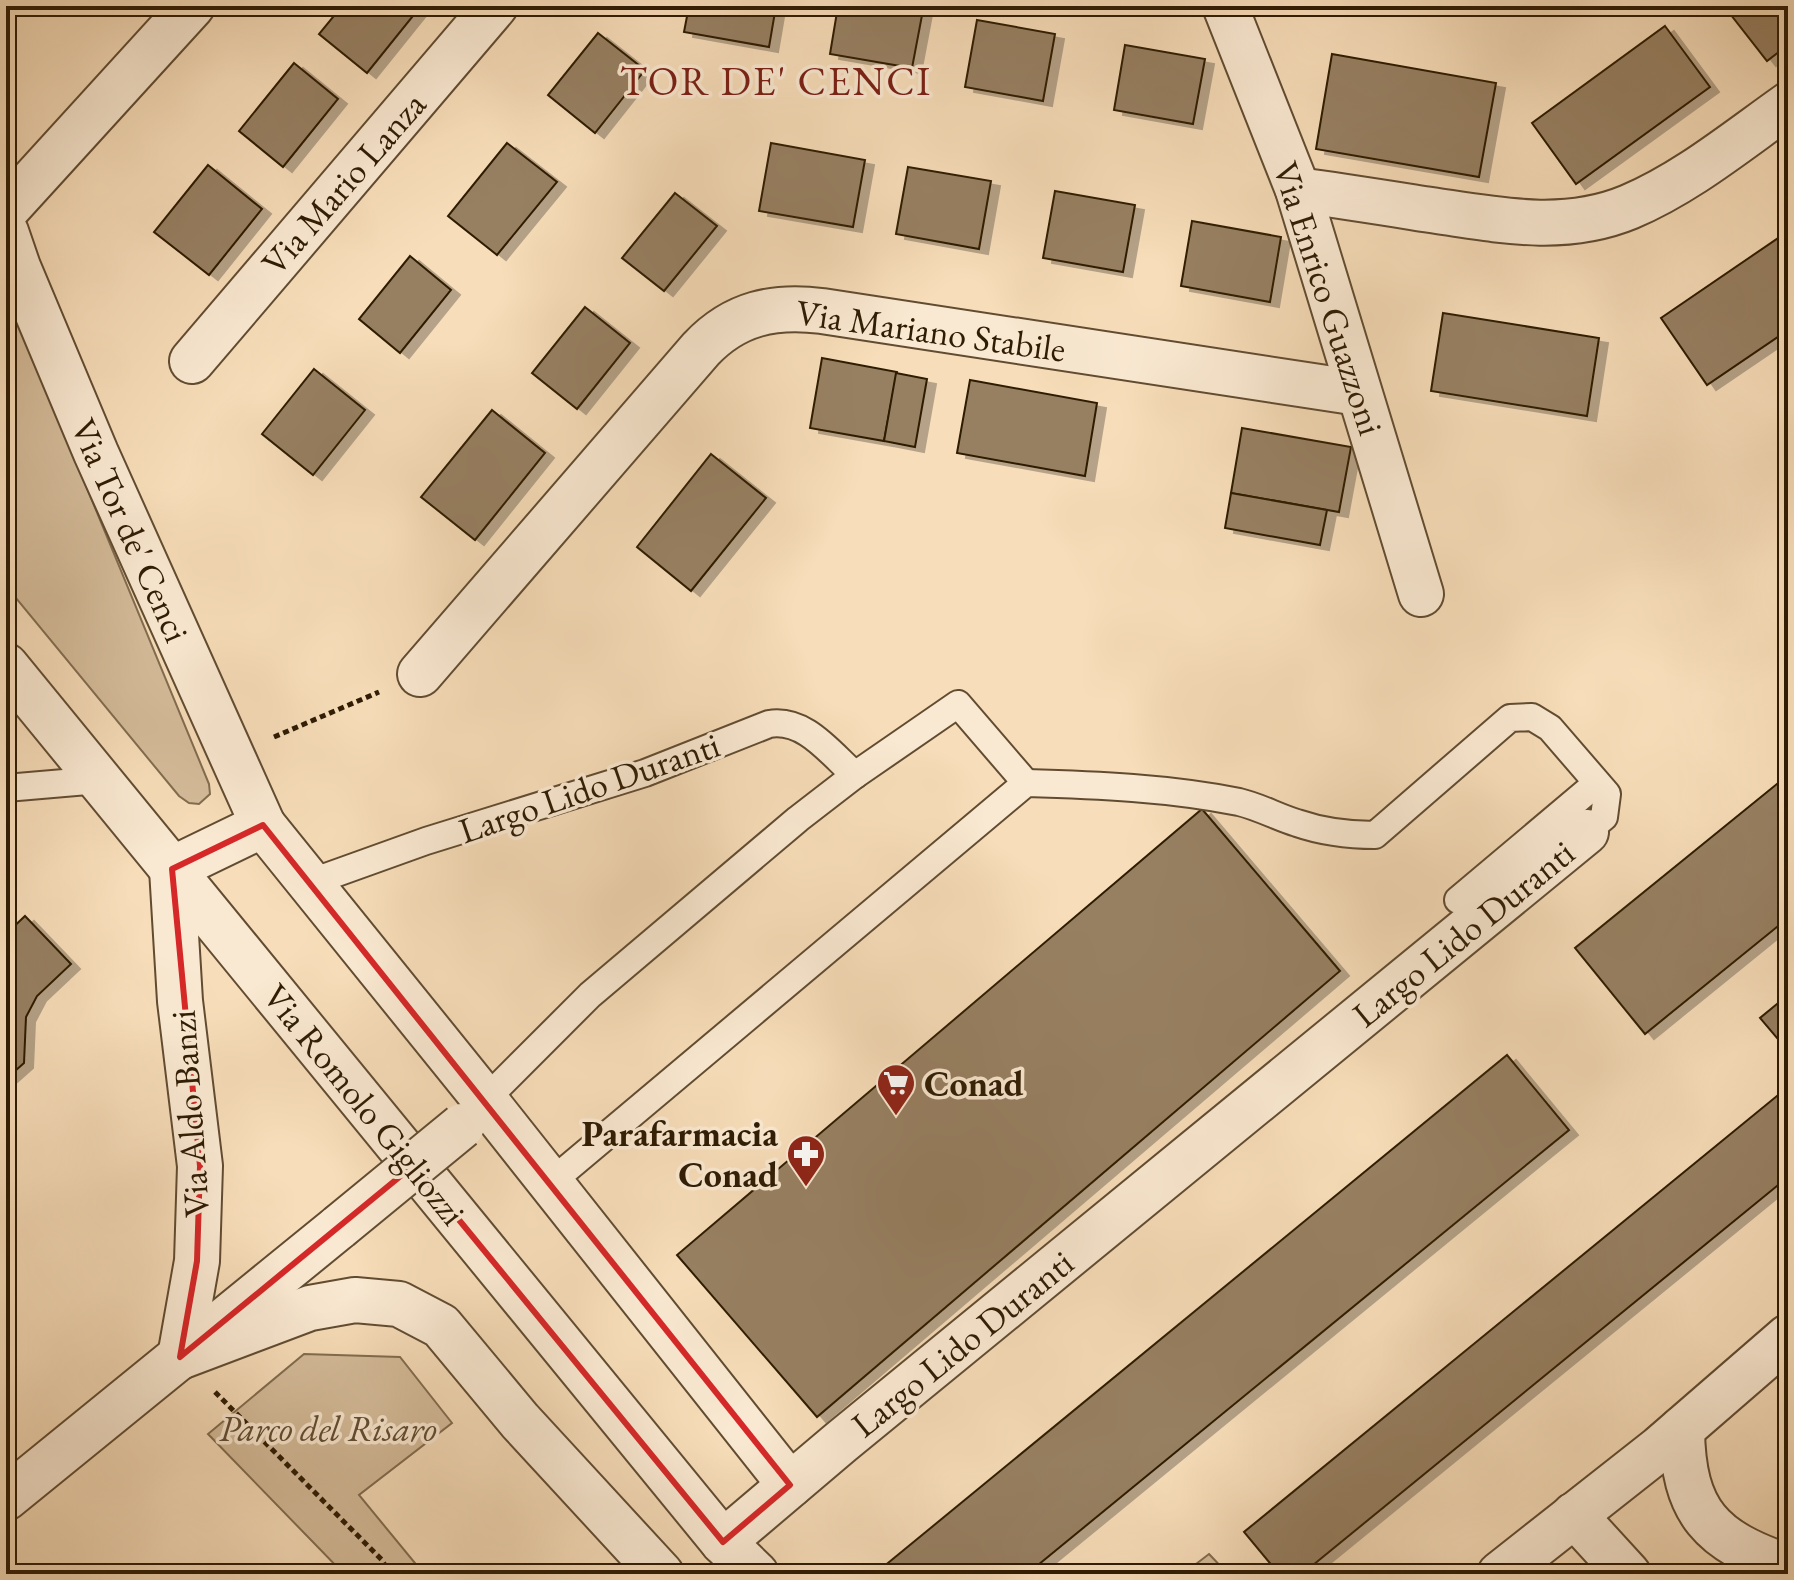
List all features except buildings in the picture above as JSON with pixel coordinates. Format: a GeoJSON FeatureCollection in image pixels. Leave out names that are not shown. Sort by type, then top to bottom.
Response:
{"type":"FeatureCollection","features":[{"type":"Feature","properties":{"kind":"street"},"geometry":{"type":"LineString","coordinates":[[6,210],[192,6]]}},
{"type":"Feature","properties":{"kind":"street","name":"Via Mario Lanza"},"geometry":{"type":"LineString","coordinates":[[192,361],[495,6]]}},
{"type":"Feature","properties":{"kind":"street","name":"Via Enrico Guazzoni"},"geometry":{"type":"LineString","coordinates":[[1225,6],[1298,190],[1421,594]]}},
{"type":"Feature","properties":{"kind":"street"},"geometry":{"type":"LineString","coordinates":[[1298,190],[1508,222],[1548,224],[1589,220],[1628,208],[1674,183],[1788,105]]}},
{"type":"Feature","properties":{"kind":"street","name":"Via Tor de' Cenci"},"geometry":{"type":"LineString","coordinates":[[6,232],[96,453],[263,825]]}},
{"type":"Feature","properties":{"kind":"street","name":"Via Mariano Stabile"},"geometry":{"type":"LineString","coordinates":[[420,674],[701,349],[724,328],[749,315],[780,308],[822,311],[1359,393]]}},
{"type":"Feature","properties":{"kind":"street","name":"Via Romolo Gigliozzi"},"geometry":{"type":"LineString","coordinates":[[6,666],[733,1558],[756,1574]]}},
{"type":"Feature","properties":{"kind":"street"},"geometry":{"type":"LineString","coordinates":[[172,869],[263,825],[309,883],[474,1113],[550,1183],[790,1485]]}},
{"type":"Feature","properties":{"kind":"street","name":"Largo Lido Duranti"},"geometry":{"type":"LineString","coordinates":[[733,1558],[790,1485],[1586,832]]}},
{"type":"Feature","properties":{"kind":"street","name":"Via Aldo Banzi"},"geometry":{"type":"LineString","coordinates":[[172,869],[180,1001],[200,1166],[197,1261],[180,1357]]}},
{"type":"Feature","properties":{"kind":"street"},"geometry":{"type":"LineString","coordinates":[[6,1498],[474,1113]]}},
{"type":"Feature","properties":{"kind":"street"},"geometry":{"type":"LineString","coordinates":[[180,1357],[310,1308],[355,1300],[399,1304],[441,1326],[520,1421],[661,1574]]}},
{"type":"Feature","properties":{"kind":"street"},"geometry":{"type":"LineString","coordinates":[[1500,1574],[1682,1429],[1788,1337]]}},
{"type":"Feature","properties":{"kind":"street"},"geometry":{"type":"LineString","coordinates":[[1682,1429],[1689,1483],[1708,1524],[1737,1547],[1788,1571]]}},
{"type":"Feature","properties":{"kind":"street"},"geometry":{"type":"LineString","coordinates":[[1574,1515],[1628,1574]]}},
{"type":"Feature","properties":{"kind":"lane"},"geometry":{"type":"LineString","coordinates":[[474,1113],[590,995],[798,819],[855,775],[958,704],[1026,783]]}},
{"type":"Feature","properties":{"kind":"lane"},"geometry":{"type":"LineString","coordinates":[[550,1183],[1026,783],[1086,784],[1216,798],[1259,807],[1293,823],[1341,835],[1375,835],[1510,718],[1532,717],[1550,728],[1597,783],[1458,900]]}},
{"type":"Feature","properties":{"kind":"lane","name":"Largo Lido Duranti"},"geometry":{"type":"LineString","coordinates":[[309,883],[426,841],[645,773],[769,724],[786,723],[805,730],[855,775]]}},
{"type":"Feature","properties":{"kind":"lane"},"geometry":{"type":"LineString","coordinates":[[6,788],[99,780]]}},
{"type":"Feature","properties":{"kind":"lane","name":"Largo Lido Duranti"},"geometry":{"type":"LineString","coordinates":[[1586,832],[1604,817],[1607,794],[1597,783]]}},
{"type":"Feature","properties":{"kind":"path"},"geometry":{"type":"LineString","coordinates":[[233,755],[420,674]]}},
{"type":"Feature","properties":{"kind":"path"},"geometry":{"type":"LineString","coordinates":[[180,1357],[382,1560],[390,1574]]}},
{"type":"Feature","properties":{"kind":"highlighted area"},"geometry":{"type":"Polygon","coordinates":[[[263,825],[790,1485],[723,1542],[414,1165],[180,1357],[197,1261],[200,1166],[172,869],[263,825]]]}},
{"type":"Feature","properties":{"kind":"green space"},"geometry":{"type":"Polygon","coordinates":[[[6,292],[209,784],[210,794],[199,804],[189,803],[179,796],[6,586],[6,292]]]}},
{"type":"Feature","properties":{"kind":"green space","name":"Parco del Risaro"},"geometry":{"type":"Polygon","coordinates":[[[304,1354],[400,1357],[452,1423],[359,1495],[424,1574],[344,1574],[208,1434],[304,1354]]]}},
{"type":"Feature","properties":{"kind":"green space"},"geometry":{"type":"Polygon","coordinates":[[[1209,1554],[1228,1574],[1183,1574],[1209,1554]]]}},
{"type":"Feature","properties":{"kind":"place","name":"Conad"},"geometry":{"type":"Point","coordinates":[896,1117]}},
{"type":"Feature","properties":{"kind":"place","name":"Parafarmacia Conad"},"geometry":{"type":"Point","coordinates":[806,1188]}},
{"type":"Feature","properties":{"kind":"district","name":"TOR DE' CENCI"},"geometry":{"type":"Point","coordinates":[776,81]}}]}
